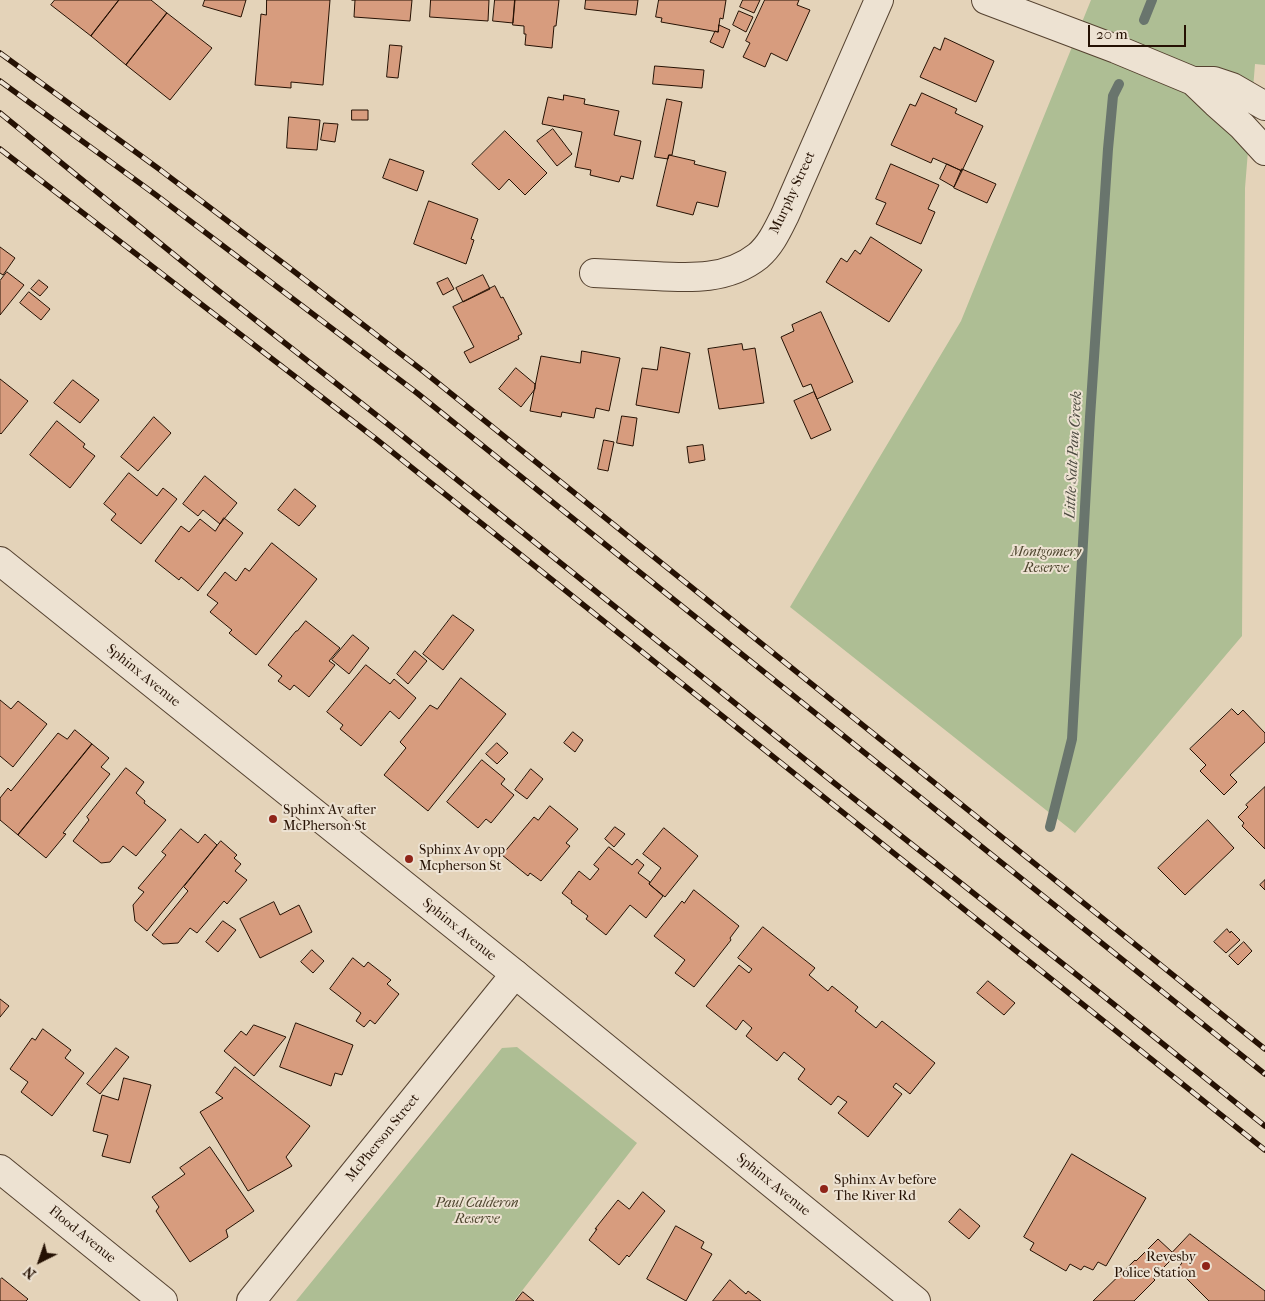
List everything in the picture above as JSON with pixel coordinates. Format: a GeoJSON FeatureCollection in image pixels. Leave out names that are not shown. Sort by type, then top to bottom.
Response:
{"type":"FeatureCollection","features":[{"type":"Feature","properties":{"kind":"street","name":"Murphy Street"},"geometry":{"type":"LineString","coordinates":[[594,273],[693,278],[717,275],[739,268],[758,256],[774,237],[785,215],[879,0]]}},
{"type":"Feature","properties":{"kind":"street"},"geometry":{"type":"LineString","coordinates":[[986,0],[1116,49],[1181,76],[1214,81],[1232,88],[1265,106]]}},
{"type":"Feature","properties":{"kind":"street"},"geometry":{"type":"LineString","coordinates":[[1181,76],[1242,126],[1265,151]]}},
{"type":"Feature","properties":{"kind":"street","name":"Sphinx Avenue"},"geometry":{"type":"LineString","coordinates":[[0,561],[515,974],[916,1301]]}},
{"type":"Feature","properties":{"kind":"street","name":"McPherson Street"},"geometry":{"type":"LineString","coordinates":[[251,1301],[515,974]]}},
{"type":"Feature","properties":{"kind":"street","name":"Flood Avenue"},"geometry":{"type":"LineString","coordinates":[[0,1169],[163,1301]]}},
{"type":"Feature","properties":{"kind":"green space","name":"Montgomery Reserve"},"geometry":{"type":"Polygon","coordinates":[[[1091,0],[1265,0],[1265,65],[1255,64],[1245,188],[1242,636],[1075,833],[790,607],[961,321],[1091,0]]]}},
{"type":"Feature","properties":{"kind":"green space","name":"Paul Calderon Reserve"},"geometry":{"type":"Polygon","coordinates":[[[517,1047],[637,1143],[514,1301],[296,1301],[502,1048],[517,1047]]]}},
{"type":"Feature","properties":{"kind":"building"},"geometry":{"type":"Polygon","coordinates":[[[55,0],[119,0],[91,36],[51,5],[55,0]]]}},
{"type":"Feature","properties":{"kind":"building"},"geometry":{"type":"Polygon","coordinates":[[[119,0],[151,0],[167,13],[126,65],[91,36],[119,0]]]}},
{"type":"Feature","properties":{"kind":"building"},"geometry":{"type":"Polygon","coordinates":[[[205,0],[246,0],[241,17],[203,6],[205,0]]]}},
{"type":"Feature","properties":{"kind":"building"},"geometry":{"type":"Polygon","coordinates":[[[267,0],[330,0],[323,85],[291,82],[291,88],[255,85],[261,14],[266,15],[267,0]]]}},
{"type":"Feature","properties":{"kind":"building"},"geometry":{"type":"Polygon","coordinates":[[[355,0],[412,0],[410,21],[354,17],[355,0]]]}},
{"type":"Feature","properties":{"kind":"building"},"geometry":{"type":"Polygon","coordinates":[[[431,0],[489,0],[488,21],[430,17],[431,0]]]}},
{"type":"Feature","properties":{"kind":"building"},"geometry":{"type":"Polygon","coordinates":[[[495,0],[515,0],[513,23],[493,21],[495,0]]]}},
{"type":"Feature","properties":{"kind":"building"},"geometry":{"type":"Polygon","coordinates":[[[515,0],[559,0],[552,48],[525,45],[526,34],[524,34],[524,26],[513,25],[515,0]]]}},
{"type":"Feature","properties":{"kind":"building"},"geometry":{"type":"Polygon","coordinates":[[[586,0],[638,0],[636,15],[585,9],[586,0]]]}},
{"type":"Feature","properties":{"kind":"building"},"geometry":{"type":"Polygon","coordinates":[[[659,0],[726,0],[723,19],[720,18],[718,32],[661,22],[662,18],[656,17],[659,0]]]}},
{"type":"Feature","properties":{"kind":"building"},"geometry":{"type":"Polygon","coordinates":[[[743,0],[760,0],[754,13],[740,7],[743,0]]]}},
{"type":"Feature","properties":{"kind":"building"},"geometry":{"type":"Polygon","coordinates":[[[765,0],[799,0],[797,5],[810,10],[787,61],[771,53],[765,67],[743,57],[750,43],[746,41],[765,0]]]}},
{"type":"Feature","properties":{"kind":"building"},"geometry":{"type":"Polygon","coordinates":[[[739,11],[753,17],[746,32],[733,25],[739,11]]]}},
{"type":"Feature","properties":{"kind":"building"},"geometry":{"type":"Polygon","coordinates":[[[167,13],[212,48],[170,100],[126,65],[167,13]]]}},
{"type":"Feature","properties":{"kind":"building"},"geometry":{"type":"Polygon","coordinates":[[[719,25],[730,30],[723,48],[710,42],[715,31],[718,32],[719,25]]]}},
{"type":"Feature","properties":{"kind":"building"},"geometry":{"type":"Polygon","coordinates":[[[945,38],[994,61],[976,102],[920,77],[934,47],[940,50],[945,38]]]}},
{"type":"Feature","properties":{"kind":"building"},"geometry":{"type":"Polygon","coordinates":[[[390,45],[402,46],[398,78],[387,77],[390,45]]]}},
{"type":"Feature","properties":{"kind":"building"},"geometry":{"type":"Polygon","coordinates":[[[655,66],[704,70],[702,88],[653,84],[655,66]]]}},
{"type":"Feature","properties":{"kind":"building"},"geometry":{"type":"Polygon","coordinates":[[[922,93],[957,109],[955,113],[983,126],[962,171],[933,158],[931,163],[891,145],[910,104],[915,106],[922,93]]]}},
{"type":"Feature","properties":{"kind":"building"},"geometry":{"type":"Polygon","coordinates":[[[564,95],[585,99],[584,104],[619,111],[614,135],[641,141],[633,179],[621,176],[619,182],[590,175],[591,170],[575,167],[582,132],[542,124],[548,97],[563,100],[564,95]]]}},
{"type":"Feature","properties":{"kind":"building"},"geometry":{"type":"Polygon","coordinates":[[[667,99],[682,102],[672,155],[669,155],[668,159],[655,157],[667,99]]]}},
{"type":"Feature","properties":{"kind":"building"},"geometry":{"type":"Polygon","coordinates":[[[352,110],[368,110],[368,120],[352,120],[352,110]]]}},
{"type":"Feature","properties":{"kind":"building"},"geometry":{"type":"Polygon","coordinates":[[[289,117],[320,120],[317,150],[287,148],[289,117]]]}},
{"type":"Feature","properties":{"kind":"building"},"geometry":{"type":"Polygon","coordinates":[[[324,123],[338,124],[335,142],[321,140],[324,123]]]}},
{"type":"Feature","properties":{"kind":"building"},"geometry":{"type":"Polygon","coordinates":[[[553,129],[572,154],[557,166],[537,141],[553,129]]]}},
{"type":"Feature","properties":{"kind":"building"},"geometry":{"type":"Polygon","coordinates":[[[505,131],[547,173],[525,195],[509,179],[499,190],[472,164],[505,131]]]}},
{"type":"Feature","properties":{"kind":"building"},"geometry":{"type":"Polygon","coordinates":[[[669,155],[695,161],[694,164],[726,172],[718,207],[697,202],[693,215],[657,206],[669,155]]]}},
{"type":"Feature","properties":{"kind":"building"},"geometry":{"type":"Polygon","coordinates":[[[390,159],[424,171],[417,191],[383,178],[390,159]]]}},
{"type":"Feature","properties":{"kind":"building"},"geometry":{"type":"Polygon","coordinates":[[[891,164],[939,185],[928,209],[935,212],[921,244],[876,224],[886,203],[876,199],[891,164]]]}},
{"type":"Feature","properties":{"kind":"building"},"geometry":{"type":"Polygon","coordinates":[[[947,164],[962,171],[954,187],[940,179],[947,164]]]}},
{"type":"Feature","properties":{"kind":"building"},"geometry":{"type":"Polygon","coordinates":[[[962,169],[996,184],[987,203],[954,188],[962,169]]]}},
{"type":"Feature","properties":{"kind":"building"},"geometry":{"type":"Polygon","coordinates":[[[429,201],[478,219],[471,239],[474,240],[466,264],[414,244],[429,201]]]}},
{"type":"Feature","properties":{"kind":"building"},"geometry":{"type":"Polygon","coordinates":[[[871,237],[922,270],[889,322],[826,282],[841,258],[847,262],[855,250],[860,254],[871,237]]]}},
{"type":"Feature","properties":{"kind":"building"},"geometry":{"type":"Polygon","coordinates":[[[0,247],[15,258],[3,275],[0,273],[0,247]]]}},
{"type":"Feature","properties":{"kind":"building"},"geometry":{"type":"Polygon","coordinates":[[[7,272],[24,285],[0,315],[0,281],[7,272]]]}},
{"type":"Feature","properties":{"kind":"building"},"geometry":{"type":"Polygon","coordinates":[[[483,275],[490,289],[463,302],[456,288],[483,275]]]}},
{"type":"Feature","properties":{"kind":"building"},"geometry":{"type":"Polygon","coordinates":[[[448,278],[454,289],[443,295],[437,283],[448,278]]]}},
{"type":"Feature","properties":{"kind":"building"},"geometry":{"type":"Polygon","coordinates":[[[39,280],[48,287],[40,296],[31,289],[39,280]]]}},
{"type":"Feature","properties":{"kind":"building"},"geometry":{"type":"Polygon","coordinates":[[[495,286],[501,298],[503,297],[522,334],[518,336],[519,339],[470,363],[464,352],[474,347],[453,307],[495,286]]]}},
{"type":"Feature","properties":{"kind":"building"},"geometry":{"type":"Polygon","coordinates":[[[29,292],[50,309],[41,320],[20,303],[29,292]]]}},
{"type":"Feature","properties":{"kind":"building"},"geometry":{"type":"Polygon","coordinates":[[[821,312],[853,382],[817,399],[811,384],[803,387],[781,337],[794,331],[792,325],[821,312]]]}},
{"type":"Feature","properties":{"kind":"building"},"geometry":{"type":"Polygon","coordinates":[[[742,344],[743,350],[755,348],[764,403],[719,409],[708,349],[742,344]]]}},
{"type":"Feature","properties":{"kind":"building"},"geometry":{"type":"Polygon","coordinates":[[[661,347],[690,353],[679,413],[636,405],[642,368],[657,370],[661,347]]]}},
{"type":"Feature","properties":{"kind":"building"},"geometry":{"type":"Polygon","coordinates":[[[582,351],[620,358],[609,411],[596,408],[594,418],[562,412],[561,417],[530,411],[541,356],[580,363],[582,351]]]}},
{"type":"Feature","properties":{"kind":"building"},"geometry":{"type":"Polygon","coordinates":[[[516,368],[535,384],[535,389],[521,407],[499,389],[516,368]]]}},
{"type":"Feature","properties":{"kind":"building"},"geometry":{"type":"Polygon","coordinates":[[[0,379],[28,401],[1,434],[0,433],[0,379]]]}},
{"type":"Feature","properties":{"kind":"building"},"geometry":{"type":"Polygon","coordinates":[[[73,380],[99,400],[80,423],[54,403],[73,380]]]}},
{"type":"Feature","properties":{"kind":"building"},"geometry":{"type":"Polygon","coordinates":[[[814,392],[831,430],[811,439],[794,401],[814,392]]]}},
{"type":"Feature","properties":{"kind":"building"},"geometry":{"type":"Polygon","coordinates":[[[622,416],[637,418],[633,446],[617,443],[622,416]]]}},
{"type":"Feature","properties":{"kind":"building"},"geometry":{"type":"Polygon","coordinates":[[[154,417],[171,433],[138,471],[121,457],[154,417]]]}},
{"type":"Feature","properties":{"kind":"building"},"geometry":{"type":"Polygon","coordinates":[[[57,421],[85,444],[83,447],[95,456],[70,488],[30,455],[57,421]]]}},
{"type":"Feature","properties":{"kind":"building"},"geometry":{"type":"Polygon","coordinates":[[[604,440],[614,442],[608,471],[598,469],[604,440]]]}},
{"type":"Feature","properties":{"kind":"building"},"geometry":{"type":"Polygon","coordinates":[[[703,445],[705,460],[689,463],[687,447],[703,445]]]}},
{"type":"Feature","properties":{"kind":"building"},"geometry":{"type":"Polygon","coordinates":[[[129,473],[157,496],[163,488],[177,499],[141,544],[111,520],[116,514],[104,504],[129,473]]]}},
{"type":"Feature","properties":{"kind":"building"},"geometry":{"type":"Polygon","coordinates":[[[205,476],[237,503],[220,524],[203,510],[198,516],[183,504],[205,476]]]}},
{"type":"Feature","properties":{"kind":"building"},"geometry":{"type":"Polygon","coordinates":[[[295,489],[316,506],[299,526],[278,510],[295,489]]]}},
{"type":"Feature","properties":{"kind":"building"},"geometry":{"type":"Polygon","coordinates":[[[224,518],[243,533],[198,591],[181,577],[179,580],[155,561],[181,526],[189,532],[200,519],[215,531],[224,518]]]}},
{"type":"Feature","properties":{"kind":"building"},"geometry":{"type":"Polygon","coordinates":[[[272,543],[317,579],[256,655],[229,633],[232,630],[210,612],[218,603],[207,595],[225,572],[236,581],[245,568],[249,571],[272,543]]]}},
{"type":"Feature","properties":{"kind":"building"},"geometry":{"type":"Polygon","coordinates":[[[453,615],[474,630],[443,670],[423,654],[453,615]]]}},
{"type":"Feature","properties":{"kind":"building"},"geometry":{"type":"Polygon","coordinates":[[[306,621],[340,648],[329,661],[335,665],[309,697],[294,685],[290,690],[278,681],[282,676],[268,665],[306,621]]]}},
{"type":"Feature","properties":{"kind":"building"},"geometry":{"type":"Polygon","coordinates":[[[353,635],[369,648],[349,674],[332,660],[353,635]]]}},
{"type":"Feature","properties":{"kind":"building"},"geometry":{"type":"Polygon","coordinates":[[[415,651],[427,661],[408,684],[397,674],[415,651]]]}},
{"type":"Feature","properties":{"kind":"building"},"geometry":{"type":"Polygon","coordinates":[[[366,665],[390,684],[394,679],[416,698],[399,719],[390,711],[361,746],[340,729],[343,725],[327,712],[366,665]]]}},
{"type":"Feature","properties":{"kind":"building"},"geometry":{"type":"Polygon","coordinates":[[[461,678],[506,714],[428,811],[384,775],[406,748],[400,742],[430,705],[437,709],[461,678]]]}},
{"type":"Feature","properties":{"kind":"building"},"geometry":{"type":"Polygon","coordinates":[[[0,700],[11,709],[18,701],[47,724],[13,767],[0,756],[0,700]]]}},
{"type":"Feature","properties":{"kind":"building"},"geometry":{"type":"Polygon","coordinates":[[[1232,709],[1238,715],[1243,710],[1265,733],[1265,742],[1230,775],[1237,782],[1224,795],[1200,771],[1206,765],[1190,749],[1232,709]]]}},
{"type":"Feature","properties":{"kind":"building"},"geometry":{"type":"Polygon","coordinates":[[[75,730],[92,744],[18,835],[0,820],[0,798],[8,788],[11,791],[58,733],[67,739],[75,730]]]}},
{"type":"Feature","properties":{"kind":"building"},"geometry":{"type":"Polygon","coordinates":[[[573,732],[583,740],[575,752],[564,743],[573,732]]]}},
{"type":"Feature","properties":{"kind":"building"},"geometry":{"type":"Polygon","coordinates":[[[497,743],[508,753],[497,764],[486,754],[497,743]]]}},
{"type":"Feature","properties":{"kind":"building"},"geometry":{"type":"Polygon","coordinates":[[[92,744],[109,758],[101,767],[110,774],[63,833],[66,834],[46,858],[18,835],[92,744]]]}},
{"type":"Feature","properties":{"kind":"building"},"geometry":{"type":"Polygon","coordinates":[[[482,760],[505,779],[501,784],[514,795],[491,823],[486,819],[478,828],[447,802],[482,760]]]}},
{"type":"Feature","properties":{"kind":"building"},"geometry":{"type":"Polygon","coordinates":[[[126,768],[144,782],[136,793],[145,801],[144,803],[166,820],[136,856],[123,846],[110,862],[101,863],[73,841],[89,820],[87,817],[126,768]]]}},
{"type":"Feature","properties":{"kind":"building"},"geometry":{"type":"Polygon","coordinates":[[[531,769],[543,779],[527,799],[515,790],[531,769]]]}},
{"type":"Feature","properties":{"kind":"building"},"geometry":{"type":"Polygon","coordinates":[[[1265,787],[1265,849],[1242,826],[1244,823],[1238,817],[1248,807],[1246,805],[1265,787]]]}},
{"type":"Feature","properties":{"kind":"building"},"geometry":{"type":"Polygon","coordinates":[[[550,806],[578,829],[566,843],[570,846],[541,881],[530,873],[528,876],[502,855],[534,817],[538,820],[550,806]]]}},
{"type":"Feature","properties":{"kind":"building"},"geometry":{"type":"Polygon","coordinates":[[[1208,820],[1234,848],[1185,895],[1158,868],[1208,820]]]}},
{"type":"Feature","properties":{"kind":"building"},"geometry":{"type":"Polygon","coordinates":[[[615,827],[625,834],[614,847],[605,839],[615,827]]]}},
{"type":"Feature","properties":{"kind":"building"},"geometry":{"type":"Polygon","coordinates":[[[664,828],[698,856],[665,897],[649,884],[661,868],[643,854],[664,828]]]}},
{"type":"Feature","properties":{"kind":"building"},"geometry":{"type":"Polygon","coordinates":[[[181,829],[198,843],[205,834],[217,845],[147,931],[135,921],[133,905],[144,892],[138,888],[166,855],[162,852],[181,829]]]}},
{"type":"Feature","properties":{"kind":"building"},"geometry":{"type":"Polygon","coordinates":[[[221,841],[237,855],[234,858],[241,864],[235,871],[247,880],[227,904],[224,901],[197,933],[190,928],[178,943],[163,944],[152,935],[188,891],[184,887],[221,841]]]}},
{"type":"Feature","properties":{"kind":"building"},"geometry":{"type":"Polygon","coordinates":[[[609,847],[632,865],[637,859],[644,865],[638,873],[650,882],[649,884],[663,896],[646,918],[630,905],[606,935],[586,919],[588,916],[571,903],[572,901],[562,893],[579,871],[590,880],[599,869],[594,865],[609,847]]]}},
{"type":"Feature","properties":{"kind":"building"},"geometry":{"type":"Polygon","coordinates":[[[1265,880],[1265,890],[1260,885],[1265,880]]]}},
{"type":"Feature","properties":{"kind":"building"},"geometry":{"type":"Polygon","coordinates":[[[694,890],[739,926],[730,938],[731,940],[694,987],[675,973],[685,960],[654,936],[682,901],[684,903],[694,890]]]}},
{"type":"Feature","properties":{"kind":"building"},"geometry":{"type":"Polygon","coordinates":[[[274,902],[280,915],[299,905],[312,932],[260,958],[240,919],[274,902]]]}},
{"type":"Feature","properties":{"kind":"building"},"geometry":{"type":"Polygon","coordinates":[[[223,921],[236,930],[218,952],[206,942],[223,921]]]}},
{"type":"Feature","properties":{"kind":"building"},"geometry":{"type":"Polygon","coordinates":[[[763,927],[815,968],[809,975],[828,991],[832,986],[858,1007],[855,1011],[876,1028],[882,1021],[935,1063],[910,1094],[896,1083],[893,1087],[902,1094],[868,1137],[838,1113],[847,1102],[838,1096],[831,1105],[798,1079],[805,1069],[784,1052],[777,1061],[746,1036],[752,1028],[743,1020],[736,1030],[706,1006],[739,965],[749,973],[752,969],[738,958],[763,927]]]}},
{"type":"Feature","properties":{"kind":"building"},"geometry":{"type":"Polygon","coordinates":[[[1227,929],[1240,940],[1226,953],[1214,942],[1227,929]]]}},
{"type":"Feature","properties":{"kind":"building"},"geometry":{"type":"Polygon","coordinates":[[[1244,942],[1252,951],[1238,965],[1229,956],[1244,942]]]}},
{"type":"Feature","properties":{"kind":"building"},"geometry":{"type":"Polygon","coordinates":[[[312,950],[324,961],[313,973],[301,962],[312,950]]]}},
{"type":"Feature","properties":{"kind":"building"},"geometry":{"type":"Polygon","coordinates":[[[353,958],[364,967],[368,962],[391,980],[387,984],[399,994],[375,1024],[370,1020],[364,1027],[356,1021],[361,1013],[330,989],[353,958]]]}},
{"type":"Feature","properties":{"kind":"building"},"geometry":{"type":"Polygon","coordinates":[[[988,981],[1015,1003],[1004,1015],[977,993],[988,981]]]}},
{"type":"Feature","properties":{"kind":"building"},"geometry":{"type":"Polygon","coordinates":[[[0,999],[9,1006],[0,1017],[0,999]]]}},
{"type":"Feature","properties":{"kind":"building"},"geometry":{"type":"Polygon","coordinates":[[[296,1023],[353,1045],[342,1075],[335,1073],[331,1086],[280,1067],[296,1023]]]}},
{"type":"Feature","properties":{"kind":"building"},"geometry":{"type":"Polygon","coordinates":[[[254,1025],[286,1037],[254,1076],[224,1051],[241,1031],[246,1035],[254,1025]]]}},
{"type":"Feature","properties":{"kind":"building"},"geometry":{"type":"Polygon","coordinates":[[[43,1029],[71,1050],[65,1058],[84,1073],[52,1116],[21,1092],[28,1082],[10,1069],[32,1038],[35,1040],[43,1029]]]}},
{"type":"Feature","properties":{"kind":"building"},"geometry":{"type":"Polygon","coordinates":[[[116,1048],[129,1057],[100,1094],[87,1084],[116,1048]]]}},
{"type":"Feature","properties":{"kind":"building"},"geometry":{"type":"Polygon","coordinates":[[[235,1067],[310,1126],[286,1157],[292,1166],[248,1191],[200,1112],[223,1098],[216,1093],[235,1067]]]}},
{"type":"Feature","properties":{"kind":"building"},"geometry":{"type":"Polygon","coordinates":[[[124,1078],[151,1085],[130,1163],[102,1156],[108,1135],[93,1131],[102,1095],[118,1100],[124,1078]]]}},
{"type":"Feature","properties":{"kind":"building"},"geometry":{"type":"Polygon","coordinates":[[[210,1147],[254,1211],[226,1230],[228,1237],[190,1262],[156,1211],[159,1207],[152,1197],[185,1174],[180,1168],[210,1147]]]}},
{"type":"Feature","properties":{"kind":"building"},"geometry":{"type":"Polygon","coordinates":[[[1072,1154],[1146,1198],[1106,1266],[1098,1262],[1093,1270],[1084,1266],[1081,1270],[1070,1264],[1066,1271],[1030,1250],[1034,1243],[1024,1237],[1072,1154]]]}},
{"type":"Feature","properties":{"kind":"building"},"geometry":{"type":"Polygon","coordinates":[[[643,1192],[665,1211],[629,1257],[627,1255],[619,1265],[589,1240],[597,1229],[595,1229],[618,1200],[629,1209],[643,1192]]]}},
{"type":"Feature","properties":{"kind":"building"},"geometry":{"type":"Polygon","coordinates":[[[960,1209],[980,1226],[969,1239],[949,1222],[960,1209]]]}},
{"type":"Feature","properties":{"kind":"building"},"geometry":{"type":"Polygon","coordinates":[[[676,1226],[704,1242],[701,1248],[712,1254],[686,1301],[647,1279],[676,1226]]]}},
{"type":"Feature","properties":{"kind":"building","name":"Revesby Police Station"},"geometry":{"type":"Polygon","coordinates":[[[1190,1234],[1265,1291],[1265,1301],[1209,1301],[1177,1269],[1182,1263],[1175,1256],[1134,1301],[1093,1301],[1158,1239],[1172,1252],[1190,1234]]]}},
{"type":"Feature","properties":{"kind":"building"},"geometry":{"type":"Polygon","coordinates":[[[2,1278],[28,1299],[26,1301],[0,1301],[0,1280],[2,1278]]]}},
{"type":"Feature","properties":{"kind":"building"},"geometry":{"type":"Polygon","coordinates":[[[730,1280],[746,1294],[748,1291],[761,1301],[713,1301],[730,1280]]]}},
{"type":"Feature","properties":{"kind":"building"},"geometry":{"type":"Polygon","coordinates":[[[523,1292],[534,1301],[516,1301],[523,1292]]]}},
{"type":"Feature","properties":{"kind":"waterway","name":"Little Salt Pan Creek"},"geometry":{"type":"LineString","coordinates":[[1144,20],[1152,0]]}},
{"type":"Feature","properties":{"kind":"waterway","name":"Little Salt Pan Creek"},"geometry":{"type":"LineString","coordinates":[[1050,827],[1072,739],[1090,417],[1108,149],[1113,96],[1119,84]]}},
{"type":"Feature","properties":{"kind":"railway"},"geometry":{"type":"LineString","coordinates":[[0,53],[159,169],[423,371],[1265,1049]]}},
{"type":"Feature","properties":{"kind":"railway"},"geometry":{"type":"LineString","coordinates":[[0,81],[156,195],[417,393],[1265,1074]]}},
{"type":"Feature","properties":{"kind":"railway"},"geometry":{"type":"LineString","coordinates":[[0,113],[215,288],[1265,1126]]}},
{"type":"Feature","properties":{"kind":"railway"},"geometry":{"type":"LineString","coordinates":[[0,149],[376,439],[1265,1150]]}},
{"type":"Feature","properties":{"kind":"place","name":"Sphinx Av after McPherson St"},"geometry":{"type":"Point","coordinates":[273,819]}},
{"type":"Feature","properties":{"kind":"place","name":"Sphinx Av opp Mcpherson St"},"geometry":{"type":"Point","coordinates":[409,859]}},
{"type":"Feature","properties":{"kind":"place","name":"Sphinx Av before The River Rd"},"geometry":{"type":"Point","coordinates":[824,1189]}},
{"type":"Feature","properties":{"kind":"place","name":"Revesby Police Station"},"geometry":{"type":"Point","coordinates":[1206,1266]}}]}
